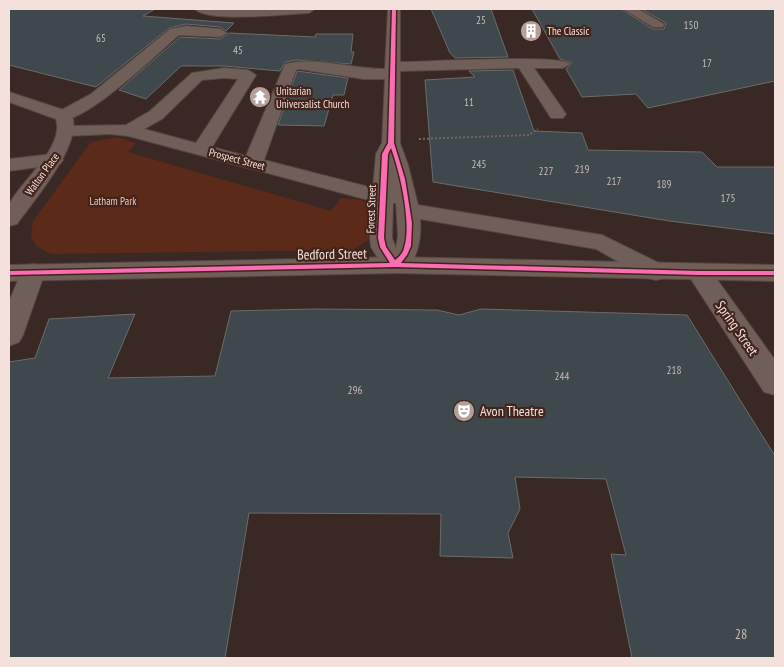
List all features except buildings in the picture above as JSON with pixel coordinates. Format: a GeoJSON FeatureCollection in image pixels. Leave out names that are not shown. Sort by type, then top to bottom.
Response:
{"type":"FeatureCollection","features":[{"type":"Feature","properties":{"kind":"main road","name":"Prospect Street"},"geometry":{"type":"LineString","coordinates":[[9,97],[66,124]]}},
{"type":"Feature","properties":{"kind":"main road","name":"Walton Place"},"geometry":{"type":"LineString","coordinates":[[9,219],[60,149],[66,124]]}},
{"type":"Feature","properties":{"kind":"main road","name":"Bedford Street"},"geometry":{"type":"LineString","coordinates":[[16,270],[395,265],[699,273],[775,273]]}},
{"type":"Feature","properties":{"kind":"street"},"geometry":{"type":"LineString","coordinates":[[200,9],[243,14],[309,9]]}},
{"type":"Feature","properties":{"kind":"street","name":"Forest Street"},"geometry":{"type":"LineString","coordinates":[[391,142],[385,154],[382,197],[382,246],[395,265],[408,246],[406,204],[399,161],[391,142],[394,9]]}},
{"type":"Feature","properties":{"kind":"street"},"geometry":{"type":"LineString","coordinates":[[630,9],[658,24]]}},
{"type":"Feature","properties":{"kind":"street"},"geometry":{"type":"LineString","coordinates":[[66,124],[175,32],[186,30],[220,33]]}},
{"type":"Feature","properties":{"kind":"street"},"geometry":{"type":"LineString","coordinates":[[524,63],[557,114]]}},
{"type":"Feature","properties":{"kind":"street"},"geometry":{"type":"LineString","coordinates":[[253,163],[290,67],[300,65],[363,74],[392,70],[524,63],[563,64]]}},
{"type":"Feature","properties":{"kind":"street"},"geometry":{"type":"LineString","coordinates":[[129,131],[156,115],[197,76],[224,73],[248,76],[201,150]]}},
{"type":"Feature","properties":{"kind":"street","name":"Prospect Street"},"geometry":{"type":"LineString","coordinates":[[66,124],[129,131],[441,214],[503,227],[602,242],[656,272]]}},
{"type":"Feature","properties":{"kind":"street"},"geometry":{"type":"LineString","coordinates":[[11,162],[52,160]]}},
{"type":"Feature","properties":{"kind":"street"},"geometry":{"type":"LineString","coordinates":[[9,335],[16,270]]}},
{"type":"Feature","properties":{"kind":"street","name":"Spring Street"},"geometry":{"type":"LineString","coordinates":[[699,273],[775,383]]}},
{"type":"Feature","properties":{"kind":"path"},"geometry":{"type":"LineString","coordinates":[[391,142],[529,135],[557,114]]}},
{"type":"Feature","properties":{"kind":"green space","name":"Latham Park"},"geometry":{"type":"Polygon","coordinates":[[[117,137],[136,143],[128,152],[331,211],[341,198],[362,200],[372,208],[370,239],[353,250],[51,254],[36,246],[31,237],[33,221],[91,142],[117,137]]]}},
{"type":"Feature","properties":{"kind":"cycle path"},"geometry":{"type":"LineString","coordinates":[[391,143],[385,154],[381,238],[383,247],[395,265],[406,252],[409,223],[406,194],[391,143],[394,9]]}},
{"type":"Feature","properties":{"kind":"cycle path"},"geometry":{"type":"LineString","coordinates":[[9,273],[395,265],[699,273],[775,273]]}},
{"type":"Feature","properties":{"kind":"place","name":"The Classic"},"geometry":{"type":"Point","coordinates":[531,31]}},
{"type":"Feature","properties":{"kind":"place","name":"Unitarian Universalist Church"},"geometry":{"type":"Point","coordinates":[260,97]}},
{"type":"Feature","properties":{"kind":"place","name":"Avon Theatre"},"geometry":{"type":"Point","coordinates":[464,411]}}]}
